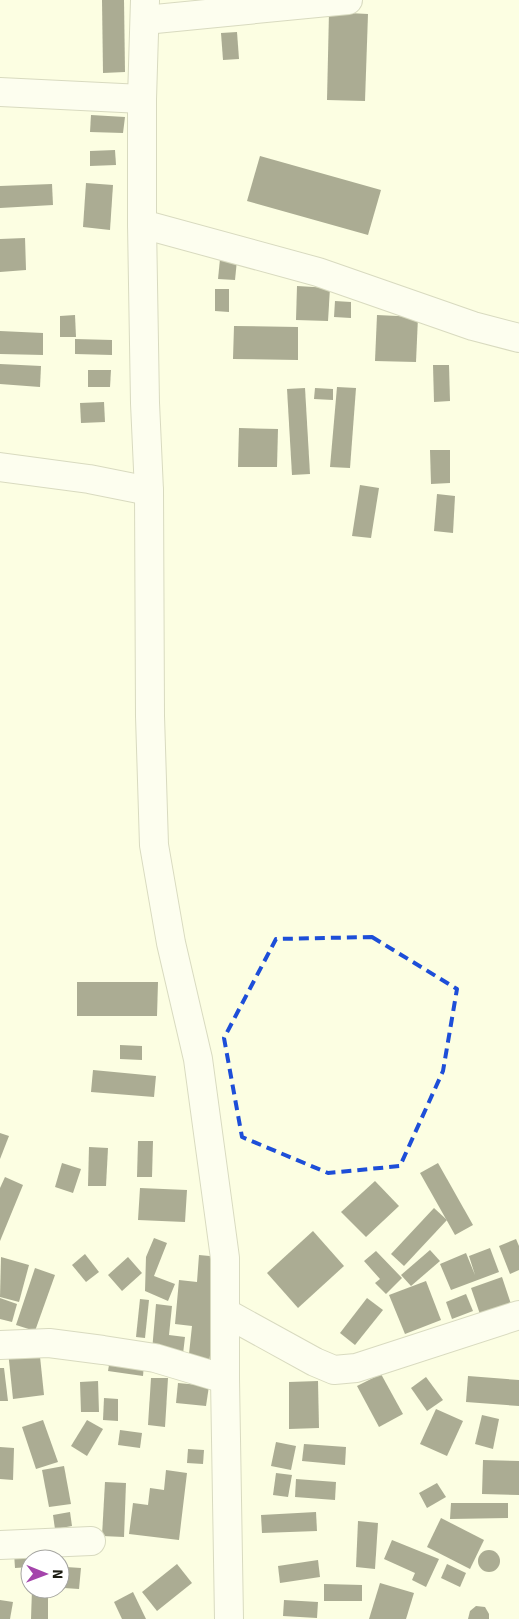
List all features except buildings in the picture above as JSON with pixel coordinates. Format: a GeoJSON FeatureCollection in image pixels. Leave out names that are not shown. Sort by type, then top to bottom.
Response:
{"type":"FeatureCollection","features":[{"type":"Feature","properties":{"kind":"street"},"geometry":{"type":"LineString","coordinates":[[229,1619],[224,1258],[198,1059],[171,942],[154,845],[150,716],[149,491],[142,224],[142,99],[145,10],[348,0]]}},
{"type":"Feature","properties":{"kind":"street"},"geometry":{"type":"LineString","coordinates":[[0,92],[142,99]]}},
{"type":"Feature","properties":{"kind":"street"},"geometry":{"type":"LineString","coordinates":[[142,224],[318,272],[473,326],[519,338]]}},
{"type":"Feature","properties":{"kind":"street"},"geometry":{"type":"LineString","coordinates":[[0,467],[88,479],[149,491]]}},
{"type":"Feature","properties":{"kind":"street"},"geometry":{"type":"LineString","coordinates":[[226,1313],[315,1362],[334,1370],[356,1368],[519,1315]]}},
{"type":"Feature","properties":{"kind":"street"},"geometry":{"type":"LineString","coordinates":[[0,1346],[49,1343],[103,1350],[155,1358],[225,1378]]}},
{"type":"Feature","properties":{"kind":"street"},"geometry":{"type":"LineString","coordinates":[[0,1545],[91,1541]]}},
{"type":"Feature","properties":{"kind":"highlighted area"},"geometry":{"type":"Polygon","coordinates":[[[372,937],[457,989],[443,1071],[400,1166],[328,1173],[242,1137],[224,1038],[276,939],[372,937]]]}}]}
